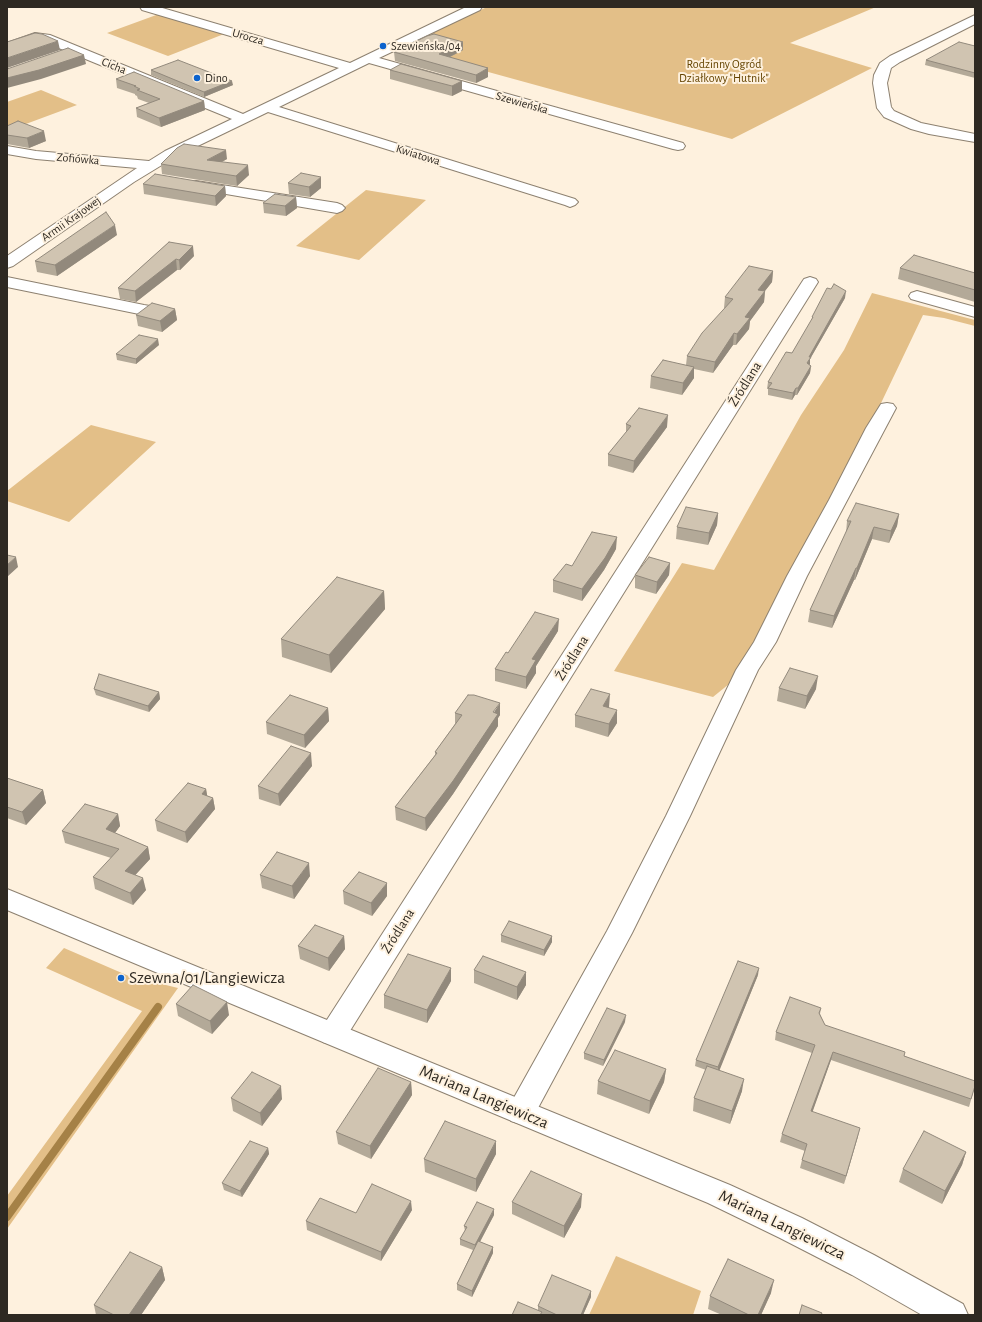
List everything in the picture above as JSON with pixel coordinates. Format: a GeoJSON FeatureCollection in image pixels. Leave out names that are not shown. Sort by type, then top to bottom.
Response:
{"type":"FeatureCollection","features":[{"type":"Feature","properties":{"kind":"street","name":"Urocza"},"geometry":{"type":"LineString","coordinates":[[146,7],[350,67]]}},
{"type":"Feature","properties":{"kind":"street"},"geometry":{"type":"LineString","coordinates":[[151,172],[178,149],[472,7]]}},
{"type":"Feature","properties":{"kind":"street"},"geometry":{"type":"LineString","coordinates":[[975,19],[895,59],[885,66],[881,75],[880,83],[884,108],[889,114],[916,126],[934,131],[975,138]]}},
{"type":"Feature","properties":{"kind":"street","name":"Cicha"},"geometry":{"type":"LineString","coordinates":[[7,47],[29,39],[43,37],[242,118]]}},
{"type":"Feature","properties":{"kind":"street"},"geometry":{"type":"LineString","coordinates":[[57,56],[76,50]]}},
{"type":"Feature","properties":{"kind":"street","name":"Szewieńska"},"geometry":{"type":"LineString","coordinates":[[367,59],[678,146]]}},
{"type":"Feature","properties":{"kind":"street","name":"Kwiatowa"},"geometry":{"type":"LineString","coordinates":[[266,107],[570,202]]}},
{"type":"Feature","properties":{"kind":"street","name":"Zofiówka"},"geometry":{"type":"LineString","coordinates":[[7,150],[151,172]]}},
{"type":"Feature","properties":{"kind":"street","name":"Armii Krajowej"},"geometry":{"type":"LineString","coordinates":[[7,263],[135,175],[151,172]]}},
{"type":"Feature","properties":{"kind":"street"},"geometry":{"type":"LineString","coordinates":[[184,183],[323,204],[337,208]]}},
{"type":"Feature","properties":{"kind":"street"},"geometry":{"type":"LineString","coordinates":[[7,282],[144,310]]}},
{"type":"Feature","properties":{"kind":"street","name":"Źródlana"},"geometry":{"type":"LineString","coordinates":[[333,1034],[810,282]]}},
{"type":"Feature","properties":{"kind":"street"},"geometry":{"type":"LineString","coordinates":[[917,296],[975,312]]}},
{"type":"Feature","properties":{"kind":"street"},"geometry":{"type":"LineString","coordinates":[[521,1112],[625,921],[717,736],[723,717],[747,670],[765,642],[797,576],[839,500],[886,408]]}},
{"type":"Feature","properties":{"kind":"street","name":"Mariana Langiewicza"},"geometry":{"type":"LineString","coordinates":[[7,899],[719,1194],[792,1228],[863,1265],[952,1315]]}},
{"type":"Feature","properties":{"kind":"green space","name":"Rodzinny Ogród Działkowy \"Hutnik\""},"geometry":{"type":"Polygon","coordinates":[[[487,7],[876,7],[790,43],[872,68],[732,139],[401,48],[487,7]]]}},
{"type":"Feature","properties":{"kind":"green space"},"geometry":{"type":"Polygon","coordinates":[[[159,14],[224,34],[168,56],[107,33],[159,14]]]}},
{"type":"Feature","properties":{"kind":"green space"},"geometry":{"type":"Polygon","coordinates":[[[41,90],[77,105],[7,131],[7,102],[41,90]]]}},
{"type":"Feature","properties":{"kind":"green space"},"geometry":{"type":"Polygon","coordinates":[[[366,190],[426,200],[359,260],[296,246],[366,190]]]}},
{"type":"Feature","properties":{"kind":"green space"},"geometry":{"type":"Polygon","coordinates":[[[872,293],[975,320],[975,326],[944,318],[923,315],[852,464],[759,644],[729,684],[713,697],[614,671],[682,563],[714,570],[801,415],[844,350],[872,293]]]}},
{"type":"Feature","properties":{"kind":"green space"},"geometry":{"type":"Polygon","coordinates":[[[91,425],[156,442],[69,522],[7,501],[7,491],[91,425]]]}},
{"type":"Feature","properties":{"kind":"green space"},"geometry":{"type":"Polygon","coordinates":[[[64,948],[145,983],[162,984],[178,988],[7,1229],[7,1196],[142,1011],[46,968],[64,948]]]}},
{"type":"Feature","properties":{"kind":"green space"},"geometry":{"type":"Polygon","coordinates":[[[616,1256],[701,1291],[693,1315],[589,1315],[616,1256]]]}},
{"type":"Feature","properties":{"kind":"building"},"geometry":{"type":"Polygon","coordinates":[[[35,33],[42,34],[58,41],[7,58],[7,42],[35,33]]]}},
{"type":"Feature","properties":{"kind":"building"},"geometry":{"type":"Polygon","coordinates":[[[434,34],[463,42],[439,54],[488,68],[476,75],[394,52],[434,34]]]}},
{"type":"Feature","properties":{"kind":"building"},"geometry":{"type":"Polygon","coordinates":[[[959,42],[975,46],[975,73],[926,60],[959,42]]]}},
{"type":"Feature","properties":{"kind":"building"},"geometry":{"type":"Polygon","coordinates":[[[68,48],[84,55],[39,70],[7,78],[7,69],[68,48]]]}},
{"type":"Feature","properties":{"kind":"building"},"geometry":{"type":"Polygon","coordinates":[[[178,60],[232,81],[204,92],[151,70],[178,60]]]}},
{"type":"Feature","properties":{"kind":"building"},"geometry":{"type":"Polygon","coordinates":[[[401,64],[462,81],[452,86],[390,70],[401,64]]]}},
{"type":"Feature","properties":{"kind":"building"},"geometry":{"type":"Polygon","coordinates":[[[134,72],[204,101],[159,118],[136,108],[160,99],[137,90],[140,89],[134,86],[136,86],[116,79],[134,72]]]}},
{"type":"Feature","properties":{"kind":"building"},"geometry":{"type":"Polygon","coordinates":[[[18,121],[44,131],[27,138],[7,135],[7,126],[18,121]]]}},
{"type":"Feature","properties":{"kind":"building"},"geometry":{"type":"Polygon","coordinates":[[[184,144],[226,150],[207,160],[248,165],[236,176],[161,164],[177,148],[184,144]]]}},
{"type":"Feature","properties":{"kind":"building"},"geometry":{"type":"Polygon","coordinates":[[[301,173],[321,177],[309,187],[288,183],[301,173]]]}},
{"type":"Feature","properties":{"kind":"building"},"geometry":{"type":"Polygon","coordinates":[[[155,174],[225,186],[215,196],[143,184],[155,174]]]}},
{"type":"Feature","properties":{"kind":"building"},"geometry":{"type":"Polygon","coordinates":[[[275,194],[296,197],[285,206],[263,203],[275,194]]]}},
{"type":"Feature","properties":{"kind":"building"},"geometry":{"type":"Polygon","coordinates":[[[106,212],[115,225],[55,265],[35,261],[106,212]]]}},
{"type":"Feature","properties":{"kind":"building"},"geometry":{"type":"Polygon","coordinates":[[[169,242],[193,246],[179,260],[176,259],[135,291],[118,288],[169,242]]]}},
{"type":"Feature","properties":{"kind":"building"},"geometry":{"type":"Polygon","coordinates":[[[914,255],[975,273],[975,290],[900,268],[914,255]]]}},
{"type":"Feature","properties":{"kind":"building"},"geometry":{"type":"Polygon","coordinates":[[[749,266],[773,271],[758,290],[765,291],[745,317],[750,318],[737,334],[734,333],[715,362],[687,356],[702,333],[733,299],[725,297],[749,266]]]}},
{"type":"Feature","properties":{"kind":"building"},"geometry":{"type":"Polygon","coordinates":[[[834,284],[846,291],[809,357],[811,357],[807,363],[811,366],[798,388],[796,388],[793,393],[768,388],[772,383],[768,382],[786,352],[792,353],[813,317],[827,288],[831,289],[834,284]]]}},
{"type":"Feature","properties":{"kind":"building"},"geometry":{"type":"Polygon","coordinates":[[[152,303],[175,309],[160,321],[136,315],[152,303]]]}},
{"type":"Feature","properties":{"kind":"building"},"geometry":{"type":"Polygon","coordinates":[[[139,335],[158,339],[136,359],[116,354],[139,335]]]}},
{"type":"Feature","properties":{"kind":"building"},"geometry":{"type":"Polygon","coordinates":[[[663,360],[694,367],[683,383],[651,376],[663,360]]]}},
{"type":"Feature","properties":{"kind":"building"},"geometry":{"type":"Polygon","coordinates":[[[639,408],[668,415],[634,461],[608,454],[631,426],[626,424],[639,408]]]}},
{"type":"Feature","properties":{"kind":"building"},"geometry":{"type":"Polygon","coordinates":[[[856,503],[899,514],[891,531],[874,527],[857,568],[834,616],[810,610],[851,521],[847,521],[856,503]]]}},
{"type":"Feature","properties":{"kind":"building"},"geometry":{"type":"Polygon","coordinates":[[[686,507],[718,513],[709,533],[677,527],[686,507]]]}},
{"type":"Feature","properties":{"kind":"building"},"geometry":{"type":"Polygon","coordinates":[[[592,532],[617,537],[605,558],[582,589],[553,580],[566,564],[572,566],[592,532]]]}},
{"type":"Feature","properties":{"kind":"building"},"geometry":{"type":"Polygon","coordinates":[[[7,555],[16,557],[7,565],[7,555]]]}},
{"type":"Feature","properties":{"kind":"building"},"geometry":{"type":"Polygon","coordinates":[[[649,557],[670,563],[657,582],[635,575],[649,557]]]}},
{"type":"Feature","properties":{"kind":"building"},"geometry":{"type":"Polygon","coordinates":[[[337,577],[384,591],[329,655],[281,639],[337,577]]]}},
{"type":"Feature","properties":{"kind":"building"},"geometry":{"type":"Polygon","coordinates":[[[535,612],[559,619],[532,659],[536,660],[526,677],[495,669],[506,652],[508,653],[535,612]]]}},
{"type":"Feature","properties":{"kind":"building"},"geometry":{"type":"Polygon","coordinates":[[[790,668],[818,676],[807,696],[779,688],[790,668]]]}},
{"type":"Feature","properties":{"kind":"building"},"geometry":{"type":"Polygon","coordinates":[[[99,674],[159,692],[148,706],[94,689],[99,674]]]}},
{"type":"Feature","properties":{"kind":"building"},"geometry":{"type":"Polygon","coordinates":[[[591,689],[610,694],[603,706],[617,710],[609,724],[575,715],[591,689]]]}},
{"type":"Feature","properties":{"kind":"building"},"geometry":{"type":"Polygon","coordinates":[[[290,695],[328,708],[304,735],[266,722],[290,695]]]}},
{"type":"Feature","properties":{"kind":"building"},"geometry":{"type":"Polygon","coordinates":[[[468,695],[474,695],[500,703],[493,712],[498,714],[453,781],[425,818],[395,807],[437,753],[435,752],[462,715],[455,713],[468,695]]]}},
{"type":"Feature","properties":{"kind":"building"},"geometry":{"type":"Polygon","coordinates":[[[291,746],[311,753],[278,794],[258,786],[291,746]]]}},
{"type":"Feature","properties":{"kind":"building"},"geometry":{"type":"Polygon","coordinates":[[[7,778],[43,790],[22,812],[7,807],[7,778]]]}},
{"type":"Feature","properties":{"kind":"building"},"geometry":{"type":"Polygon","coordinates":[[[188,783],[206,789],[202,794],[213,798],[185,832],[155,820],[188,783]]]}},
{"type":"Feature","properties":{"kind":"building"},"geometry":{"type":"Polygon","coordinates":[[[85,804],[118,814],[106,829],[148,847],[125,871],[143,878],[130,893],[93,877],[119,849],[62,831],[85,804]]]}},
{"type":"Feature","properties":{"kind":"building"},"geometry":{"type":"Polygon","coordinates":[[[277,852],[309,863],[292,886],[260,875],[277,852]]]}},
{"type":"Feature","properties":{"kind":"building"},"geometry":{"type":"Polygon","coordinates":[[[359,872],[387,883],[371,903],[343,891],[359,872]]]}},
{"type":"Feature","properties":{"kind":"building"},"geometry":{"type":"Polygon","coordinates":[[[509,921],[552,936],[544,950],[501,935],[509,921]]]}},
{"type":"Feature","properties":{"kind":"building"},"geometry":{"type":"Polygon","coordinates":[[[315,925],[344,936],[328,958],[298,946],[315,925]]]}},
{"type":"Feature","properties":{"kind":"building"},"geometry":{"type":"Polygon","coordinates":[[[408,954],[451,968],[427,1010],[384,995],[408,954]]]}},
{"type":"Feature","properties":{"kind":"building"},"geometry":{"type":"Polygon","coordinates":[[[483,956],[526,972],[517,987],[474,970],[483,956]]]}},
{"type":"Feature","properties":{"kind":"building"},"geometry":{"type":"Polygon","coordinates":[[[738,961],[759,968],[718,1067],[696,1060],[738,961]]]}},
{"type":"Feature","properties":{"kind":"building"},"geometry":{"type":"Polygon","coordinates":[[[193,985],[227,1002],[210,1021],[176,1004],[193,985]]]}},
{"type":"Feature","properties":{"kind":"building"},"geometry":{"type":"Polygon","coordinates":[[[790,997],[821,1008],[819,1013],[825,1025],[905,1052],[904,1056],[975,1081],[971,1099],[833,1052],[811,1111],[860,1128],[846,1176],[802,1160],[807,1144],[782,1134],[815,1045],[776,1032],[790,997]]]}},
{"type":"Feature","properties":{"kind":"building"},"geometry":{"type":"Polygon","coordinates":[[[607,1008],[626,1015],[604,1060],[584,1053],[607,1008]]]}},
{"type":"Feature","properties":{"kind":"building"},"geometry":{"type":"Polygon","coordinates":[[[615,1050],[666,1069],[650,1101],[598,1081],[615,1050]]]}},
{"type":"Feature","properties":{"kind":"building"},"geometry":{"type":"Polygon","coordinates":[[[707,1066],[744,1079],[732,1111],[694,1098],[707,1066]]]}},
{"type":"Feature","properties":{"kind":"building"},"geometry":{"type":"Polygon","coordinates":[[[378,1068],[411,1082],[370,1146],[336,1132],[378,1068]]]}},
{"type":"Feature","properties":{"kind":"building"},"geometry":{"type":"Polygon","coordinates":[[[252,1072],[281,1086],[260,1113],[231,1098],[252,1072]]]}},
{"type":"Feature","properties":{"kind":"building"},"geometry":{"type":"Polygon","coordinates":[[[445,1121],[496,1141],[476,1179],[424,1159],[445,1121]]]}},
{"type":"Feature","properties":{"kind":"building"},"geometry":{"type":"Polygon","coordinates":[[[924,1131],[966,1152],[945,1191],[903,1169],[924,1131]]]}},
{"type":"Feature","properties":{"kind":"building"},"geometry":{"type":"Polygon","coordinates":[[[250,1141],[268,1148],[240,1191],[222,1183],[250,1141]]]}},
{"type":"Feature","properties":{"kind":"building"},"geometry":{"type":"Polygon","coordinates":[[[531,1171],[582,1194],[564,1226],[512,1202],[531,1171]]]}},
{"type":"Feature","properties":{"kind":"building"},"geometry":{"type":"Polygon","coordinates":[[[372,1184],[411,1201],[381,1252],[306,1221],[320,1198],[356,1213],[372,1184]]]}},
{"type":"Feature","properties":{"kind":"building"},"geometry":{"type":"Polygon","coordinates":[[[477,1202],[494,1209],[475,1245],[460,1239],[467,1227],[464,1226],[477,1202]]]}},
{"type":"Feature","properties":{"kind":"building"},"geometry":{"type":"Polygon","coordinates":[[[478,1241],[493,1247],[472,1291],[457,1284],[478,1241]]]}},
{"type":"Feature","properties":{"kind":"building"},"geometry":{"type":"Polygon","coordinates":[[[130,1252],[162,1267],[129,1315],[114,1315],[94,1305],[130,1252]]]}},
{"type":"Feature","properties":{"kind":"building"},"geometry":{"type":"Polygon","coordinates":[[[728,1259],[774,1280],[758,1315],[749,1315],[710,1296],[728,1259]]]}},
{"type":"Feature","properties":{"kind":"building"},"geometry":{"type":"Polygon","coordinates":[[[552,1275],[591,1291],[581,1315],[557,1315],[538,1306],[552,1275]]]}},
{"type":"Feature","properties":{"kind":"building"},"geometry":{"type":"Polygon","coordinates":[[[518,1302],[542,1312],[540,1315],[512,1315],[518,1302]]]}},
{"type":"Feature","properties":{"kind":"building"},"geometry":{"type":"Polygon","coordinates":[[[802,1305],[822,1313],[821,1315],[799,1315],[802,1305]]]}},
{"type":"Feature","properties":{"kind":"waterway"},"geometry":{"type":"LineString","coordinates":[[7,1217],[158,1007]]}},
{"type":"Feature","properties":{"kind":"place","name":"Szewieńska/04"},"geometry":{"type":"Point","coordinates":[383,46]}},
{"type":"Feature","properties":{"kind":"place","name":"Dino"},"geometry":{"type":"Point","coordinates":[197,78]}},
{"type":"Feature","properties":{"kind":"place","name":"Szewna/01/Langiewicza"},"geometry":{"type":"Point","coordinates":[121,978]}}]}
